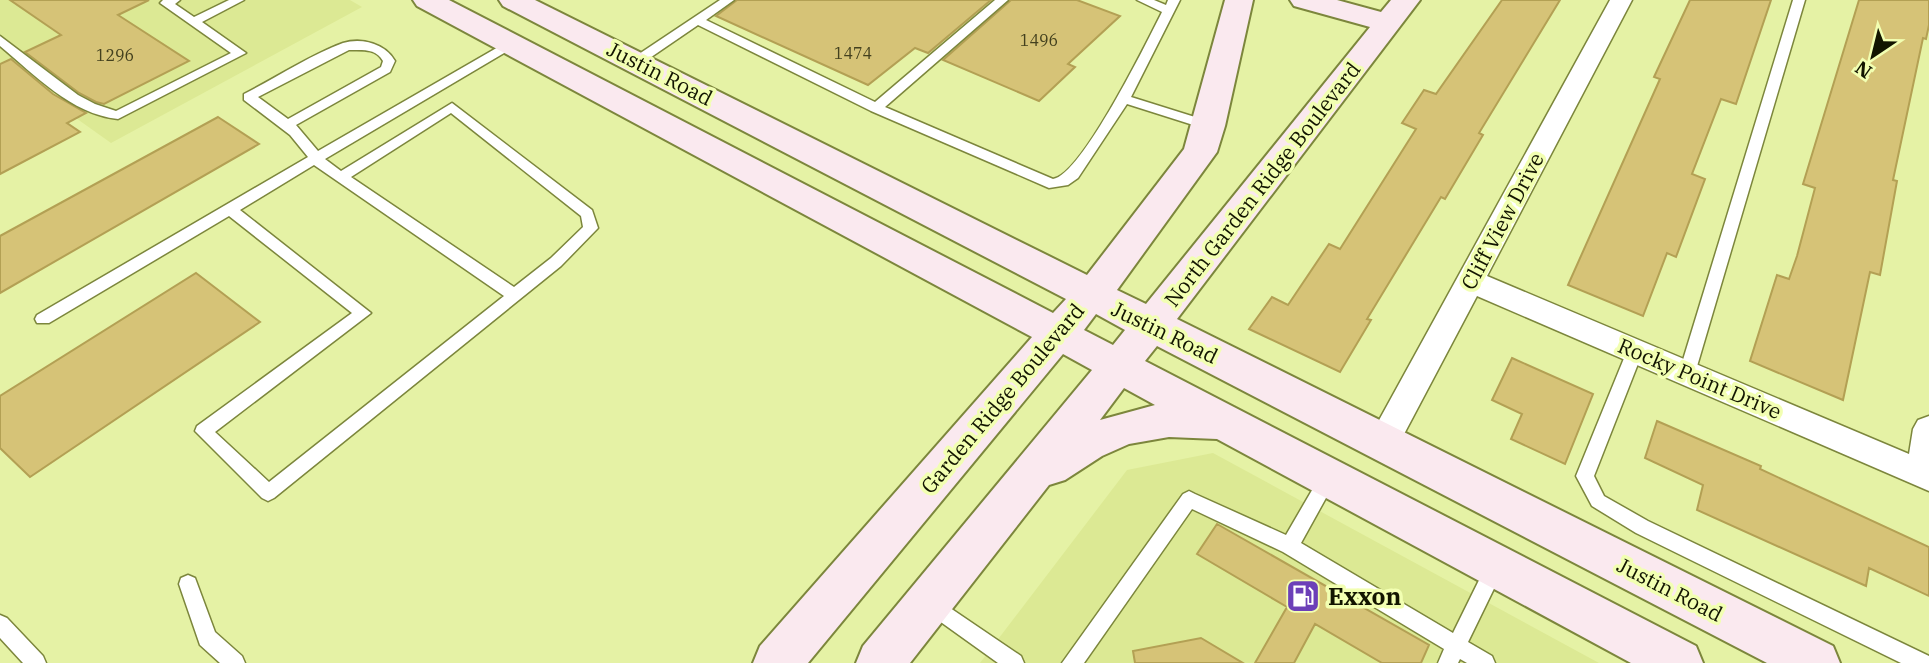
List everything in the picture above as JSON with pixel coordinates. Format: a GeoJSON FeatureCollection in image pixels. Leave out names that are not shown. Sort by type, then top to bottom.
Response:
{"type":"FeatureCollection","features":[{"type":"Feature","properties":{"kind":"main road","name":"Justin Road"},"geometry":{"type":"LineString","coordinates":[[427,0],[602,90],[1056,335],[1679,663]]}},
{"type":"Feature","properties":{"kind":"main road","name":"Justin Road"},"geometry":{"type":"LineString","coordinates":[[513,0],[1816,663]]}},
{"type":"Feature","properties":{"kind":"main road","name":"Garden Ridge Boulevard"},"geometry":{"type":"LineString","coordinates":[[777,663],[1090,295],[1166,201],[1200,152],[1209,126],[1239,0]]}},
{"type":"Feature","properties":{"kind":"main road"},"geometry":{"type":"LineString","coordinates":[[1304,0],[1398,11]]}},
{"type":"Feature","properties":{"kind":"main road","name":"North Garden Ridge Boulevard"},"geometry":{"type":"LineString","coordinates":[[880,663],[1118,367],[1398,11]]}},
{"type":"Feature","properties":{"kind":"main road"},"geometry":{"type":"LineString","coordinates":[[602,90],[637,61]]}},
{"type":"Feature","properties":{"kind":"main road"},"geometry":{"type":"LineString","coordinates":[[1013,497],[1052,465],[1114,430],[1168,420],[1194,419],[1229,426]]}},
{"type":"Feature","properties":{"kind":"street","name":"Cliff View Drive"},"geometry":{"type":"LineString","coordinates":[[1382,443],[1621,0]]}},
{"type":"Feature","properties":{"kind":"street","name":"Rocky Point Drive"},"geometry":{"type":"LineString","coordinates":[[1470,281],[1926,476]]}},
{"type":"Feature","properties":{"kind":"street"},"geometry":{"type":"LineString","coordinates":[[1926,476],[1929,429]]}},
{"type":"Feature","properties":{"kind":"lane"},"geometry":{"type":"LineString","coordinates":[[0,40],[76,99],[105,116],[118,115],[240,53],[166,4],[174,0]]}},
{"type":"Feature","properties":{"kind":"lane"},"geometry":{"type":"LineString","coordinates":[[193,22],[238,0]]}},
{"type":"Feature","properties":{"kind":"lane"},"geometry":{"type":"LineString","coordinates":[[637,61],[729,0]]}},
{"type":"Feature","properties":{"kind":"lane"},"geometry":{"type":"LineString","coordinates":[[876,108],[1002,0]]}},
{"type":"Feature","properties":{"kind":"lane"},"geometry":{"type":"LineString","coordinates":[[697,20],[876,108],[1045,183],[1057,185],[1067,182],[1073,175],[1124,99],[1172,5],[1143,0]]}},
{"type":"Feature","properties":{"kind":"lane"},"geometry":{"type":"LineString","coordinates":[[1687,373],[1799,0]]}},
{"type":"Feature","properties":{"kind":"lane"},"geometry":{"type":"LineString","coordinates":[[43,319],[512,43]]}},
{"type":"Feature","properties":{"kind":"lane"},"geometry":{"type":"LineString","coordinates":[[287,125],[386,69],[389,61],[384,52],[369,46],[348,46],[249,97],[303,137],[316,160],[514,295]]}},
{"type":"Feature","properties":{"kind":"lane"},"geometry":{"type":"LineString","coordinates":[[1124,99],[1209,126]]}},
{"type":"Feature","properties":{"kind":"lane"},"geometry":{"type":"LineString","coordinates":[[231,210],[363,313],[203,431],[268,493],[556,262],[591,228],[587,214],[452,107],[341,177]]}},
{"type":"Feature","properties":{"kind":"lane"},"geometry":{"type":"LineString","coordinates":[[1635,351],[1585,476],[1598,501],[1642,527],[1922,663]]}},
{"type":"Feature","properties":{"kind":"lane"},"geometry":{"type":"LineString","coordinates":[[1290,546],[1328,478]]}},
{"type":"Feature","properties":{"kind":"lane"},"geometry":{"type":"LineString","coordinates":[[1072,663],[1189,499],[1290,546],[1452,655],[1485,663]]}},
{"type":"Feature","properties":{"kind":"lane"},"geometry":{"type":"LineString","coordinates":[[1452,655],[1495,568]]}},
{"type":"Feature","properties":{"kind":"lane"},"geometry":{"type":"LineString","coordinates":[[188,584],[207,638],[235,663]]}},
{"type":"Feature","properties":{"kind":"lane"},"geometry":{"type":"LineString","coordinates":[[928,602],[1014,663]]}},
{"type":"Feature","properties":{"kind":"lane"},"geometry":{"type":"LineString","coordinates":[[0,624],[36,663]]}},
{"type":"Feature","properties":{"kind":"shaded area"},"geometry":{"type":"Polygon","coordinates":[[[0,0],[350,0],[362,7],[111,143],[0,64],[0,0]]]}},
{"type":"Feature","properties":{"kind":"shaded area"},"geometry":{"type":"Polygon","coordinates":[[[1213,453],[1599,663],[980,663],[1127,470],[1213,453]]]}},
{"type":"Feature","properties":{"kind":"building"},"geometry":{"type":"Polygon","coordinates":[[[10,0],[149,0],[118,15],[189,61],[104,104],[96,102],[79,93],[25,52],[61,35],[10,0]]]}},
{"type":"Feature","properties":{"kind":"building"},"geometry":{"type":"Polygon","coordinates":[[[737,0],[991,0],[928,53],[915,48],[868,85],[716,16],[737,0]]]}},
{"type":"Feature","properties":{"kind":"building"},"geometry":{"type":"Polygon","coordinates":[[[1011,0],[1077,0],[1120,16],[1068,64],[1075,67],[1039,101],[943,60],[1011,0]]]}},
{"type":"Feature","properties":{"kind":"building"},"geometry":{"type":"Polygon","coordinates":[[[1502,0],[1560,0],[1479,133],[1483,135],[1445,199],[1441,197],[1367,319],[1371,320],[1340,372],[1249,329],[1272,297],[1288,305],[1329,244],[1340,249],[1416,129],[1402,123],[1424,90],[1436,94],[1502,0]]]}},
{"type":"Feature","properties":{"kind":"building"},"geometry":{"type":"Polygon","coordinates":[[[1690,0],[1771,0],[1736,104],[1721,99],[1692,174],[1705,179],[1676,257],[1667,253],[1643,316],[1568,285],[1660,79],[1654,77],[1690,0]]]}},
{"type":"Feature","properties":{"kind":"building"},"geometry":{"type":"Polygon","coordinates":[[[1859,0],[1929,0],[1929,25],[1926,39],[1923,38],[1893,180],[1897,181],[1880,275],[1870,272],[1843,400],[1750,361],[1777,275],[1789,279],[1797,256],[1815,188],[1803,184],[1859,0]]]}},
{"type":"Feature","properties":{"kind":"building"},"geometry":{"type":"Polygon","coordinates":[[[11,59],[53,94],[86,113],[67,123],[80,132],[0,174],[0,64],[11,59]]]}},
{"type":"Feature","properties":{"kind":"building"},"geometry":{"type":"Polygon","coordinates":[[[218,117],[259,144],[0,293],[0,236],[218,117]]]}},
{"type":"Feature","properties":{"kind":"building"},"geometry":{"type":"Polygon","coordinates":[[[196,273],[260,322],[30,477],[0,448],[0,396],[196,273]]]}},
{"type":"Feature","properties":{"kind":"building"},"geometry":{"type":"Polygon","coordinates":[[[1512,358],[1593,394],[1565,464],[1511,439],[1522,414],[1492,400],[1512,358]]]}},
{"type":"Feature","properties":{"kind":"building"},"geometry":{"type":"Polygon","coordinates":[[[1657,421],[1761,466],[1760,469],[1929,547],[1929,596],[1869,568],[1866,586],[1697,510],[1703,485],[1645,458],[1657,421]]]}},
{"type":"Feature","properties":{"kind":"building"},"geometry":{"type":"Polygon","coordinates":[[[1217,524],[1429,645],[1421,663],[1382,663],[1315,624],[1294,663],[1255,663],[1287,607],[1197,554],[1217,524]]]}},
{"type":"Feature","properties":{"kind":"building"},"geometry":{"type":"Polygon","coordinates":[[[1201,638],[1243,663],[1135,663],[1133,651],[1201,638]]]}},
{"type":"Feature","properties":{"kind":"place","name":"Exxon"},"geometry":{"type":"Point","coordinates":[1303,596]}}]}
